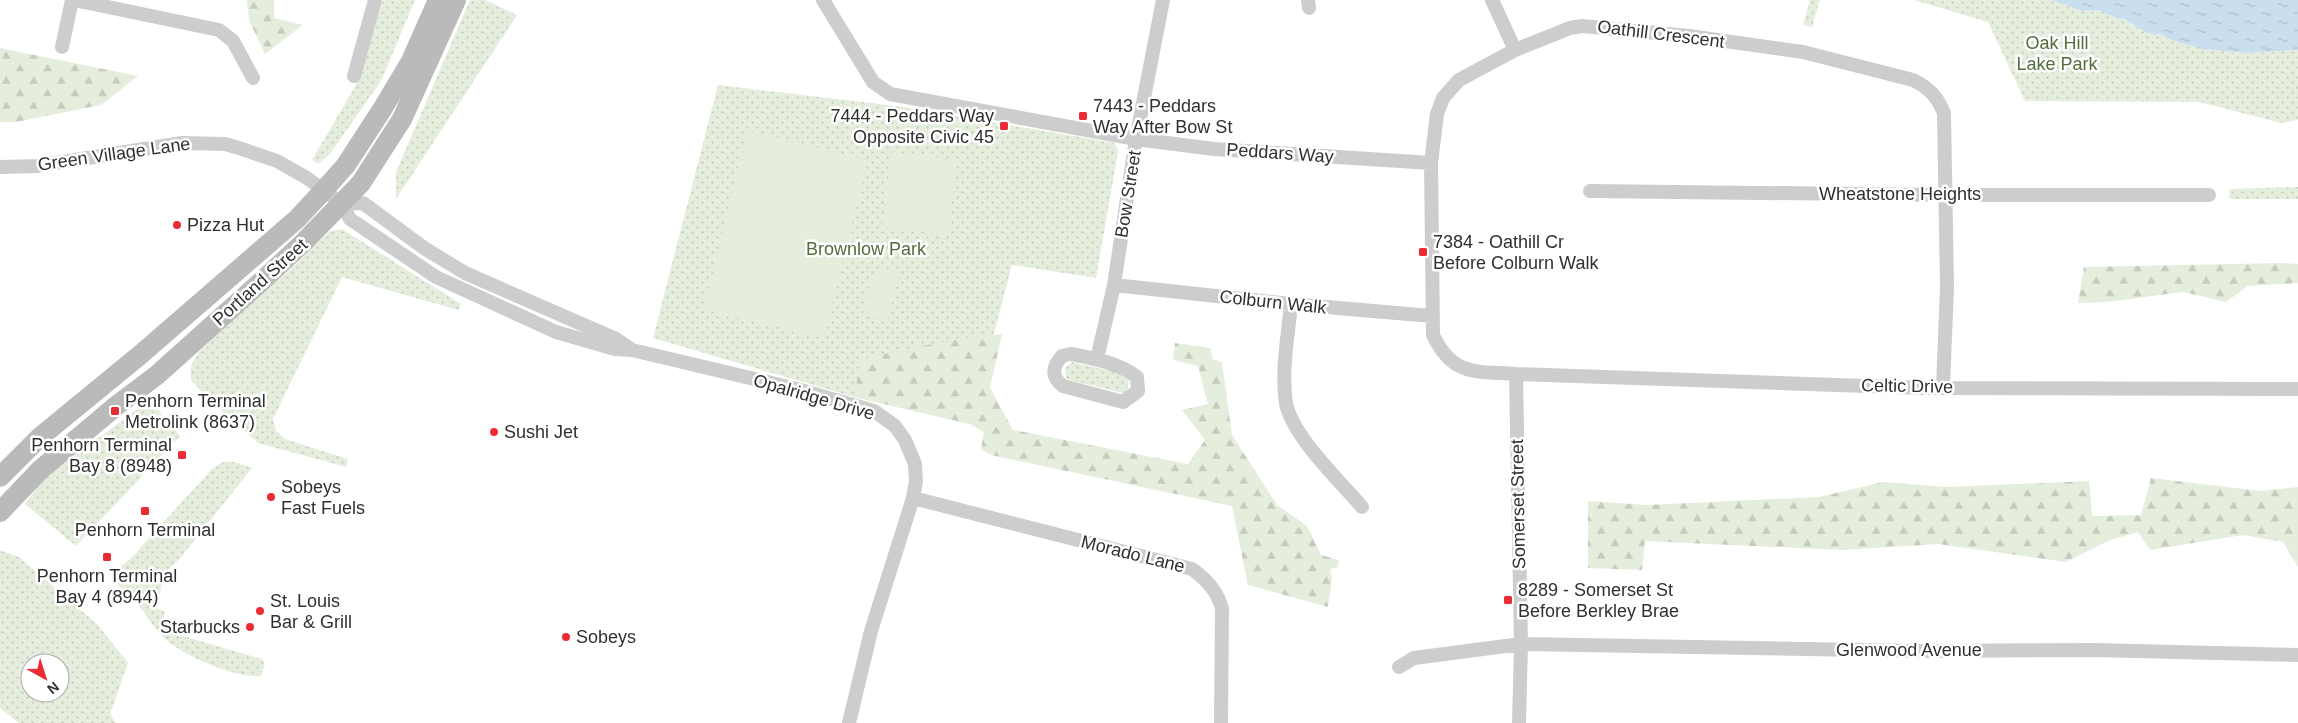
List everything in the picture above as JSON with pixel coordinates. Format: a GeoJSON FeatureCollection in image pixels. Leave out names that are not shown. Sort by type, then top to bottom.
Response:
{"type":"FeatureCollection","features":[{"type":"Feature","properties":{"kind":"main road","name":"Portland Street"},"geometry":{"type":"LineString","coordinates":[[0,512],[40,470],[116,406],[164,369],[263,280],[333,197],[346,165],[411,61],[438,0]]}},
{"type":"Feature","properties":{"kind":"main road","name":"Portland Street"},"geometry":{"type":"LineString","coordinates":[[0,477],[40,437],[147,349],[297,219],[333,197],[361,183],[402,119],[456,0]]}},
{"type":"Feature","properties":{"kind":"street"},"geometry":{"type":"LineString","coordinates":[[62,47],[73,0],[219,30],[233,41],[253,78]]}},
{"type":"Feature","properties":{"kind":"street"},"geometry":{"type":"LineString","coordinates":[[354,76],[375,0]]}},
{"type":"Feature","properties":{"kind":"street","name":"Peddars Way"},"geometry":{"type":"LineString","coordinates":[[823,0],[873,82],[890,94],[1136,139],[1214,149],[1431,163]]}},
{"type":"Feature","properties":{"kind":"street","name":"Bow Street"},"geometry":{"type":"LineString","coordinates":[[1097,359],[1114,285],[1136,139],[1163,0]]}},
{"type":"Feature","properties":{"kind":"street"},"geometry":{"type":"LineString","coordinates":[[1492,0],[1515,50]]}},
{"type":"Feature","properties":{"kind":"street","name":"Oathill Crescent"},"geometry":{"type":"LineString","coordinates":[[1516,374],[1460,368],[1440,349],[1433,335],[1431,163],[1437,114],[1443,98],[1458,80],[1515,50],[1570,28],[1592,26],[1689,36],[1803,52],[1913,80],[1933,92],[1944,113],[1947,287],[1943,387]]}},
{"type":"Feature","properties":{"kind":"street","name":"Green Village Lane"},"geometry":{"type":"LineString","coordinates":[[0,167],[45,165],[182,143],[225,144],[277,161],[296,171],[333,197]]}},
{"type":"Feature","properties":{"kind":"street","name":"Wheatstone Heights"},"geometry":{"type":"LineString","coordinates":[[1590,191],[1946,195],[2209,195]]}},
{"type":"Feature","properties":{"kind":"street","name":"Opalridge Drive"},"geometry":{"type":"LineString","coordinates":[[333,197],[350,220],[436,277],[556,332],[615,349],[632,350],[797,389],[874,411],[895,426],[909,448],[916,473],[913,498],[871,631],[849,723]]}},
{"type":"Feature","properties":{"kind":"street","name":"Opalridge Drive"},"geometry":{"type":"LineString","coordinates":[[333,197],[363,203],[424,248],[465,273],[616,339],[632,350]]}},
{"type":"Feature","properties":{"kind":"street","name":"Colburn Walk"},"geometry":{"type":"LineString","coordinates":[[1114,285],[1291,304],[1432,316]]}},
{"type":"Feature","properties":{"kind":"street"},"geometry":{"type":"LineString","coordinates":[[1291,304],[1284,364],[1286,405],[1298,432],[1362,507]]}},
{"type":"Feature","properties":{"kind":"street"},"geometry":{"type":"LineString","coordinates":[[1071,354],[1097,359],[1132,373],[1137,377],[1138,391],[1123,402],[1063,386],[1056,381],[1055,368],[1062,356],[1071,354]]}},
{"type":"Feature","properties":{"kind":"street","name":"Celtic Drive"},"geometry":{"type":"LineString","coordinates":[[1516,374],[1943,387],[2298,390]]}},
{"type":"Feature","properties":{"kind":"street","name":"Somerset Street"},"geometry":{"type":"LineString","coordinates":[[1516,374],[1521,644],[1519,723]]}},
{"type":"Feature","properties":{"kind":"street","name":"Morado Lane"},"geometry":{"type":"LineString","coordinates":[[913,498],[1192,569],[1201,575],[1216,592],[1222,609],[1221,723]]}},
{"type":"Feature","properties":{"kind":"street","name":"Glenwood Avenue"},"geometry":{"type":"LineString","coordinates":[[1399,666],[1414,658],[1521,644],[1916,651],[2094,650],[2298,655]]}},
{"type":"Feature","properties":{"kind":"green space"},"geometry":{"type":"Polygon","coordinates":[[[247,0],[274,0],[274,18],[303,25],[265,54],[249,20],[247,0]]]}},
{"type":"Feature","properties":{"kind":"green space"},"geometry":{"type":"Polygon","coordinates":[[[383,0],[415,0],[381,81],[330,154],[318,164],[312,160],[356,85],[383,0]]]}},
{"type":"Feature","properties":{"kind":"green space"},"geometry":{"type":"Polygon","coordinates":[[[470,0],[485,0],[517,15],[396,199],[396,172],[470,0]]]}},
{"type":"Feature","properties":{"kind":"green space"},"geometry":{"type":"Polygon","coordinates":[[[1810,0],[1820,0],[1812,27],[1803,25],[1810,0]]]}},
{"type":"Feature","properties":{"kind":"green space","name":"Oak Hill Lake Park"},"geometry":{"type":"Polygon","coordinates":[[[1914,0],[2052,0],[2082,11],[2099,10],[2116,18],[2124,19],[2147,33],[2162,35],[2174,41],[2203,49],[2247,53],[2298,50],[2298,120],[2281,123],[2200,102],[2025,101],[1988,22],[1914,0]]]}},
{"type":"Feature","properties":{"kind":"green space"},"geometry":{"type":"Polygon","coordinates":[[[0,48],[138,76],[101,105],[16,122],[0,122],[0,48]]]}},
{"type":"Feature","properties":{"kind":"green space","name":"Brownlow Park"},"geometry":{"type":"Polygon","coordinates":[[[718,85],[896,106],[1115,143],[1118,152],[1096,278],[1012,265],[970,424],[854,397],[653,338],[718,85]]]}},
{"type":"Feature","properties":{"kind":"green space"},"geometry":{"type":"Polygon","coordinates":[[[747,131],[868,160],[824,338],[704,310],[747,131]]]}},
{"type":"Feature","properties":{"kind":"green space"},"geometry":{"type":"Polygon","coordinates":[[[892,152],[957,160],[948,235],[882,227],[892,152]]]}},
{"type":"Feature","properties":{"kind":"green space"},"geometry":{"type":"Polygon","coordinates":[[[2298,187],[2298,199],[2229,199],[2230,189],[2298,187]]]}},
{"type":"Feature","properties":{"kind":"green space"},"geometry":{"type":"Polygon","coordinates":[[[342,229],[461,304],[458,310],[342,277],[273,419],[276,431],[285,439],[348,459],[346,467],[258,443],[205,396],[191,380],[191,366],[198,353],[330,231],[342,229]]]}},
{"type":"Feature","properties":{"kind":"green space"},"geometry":{"type":"Polygon","coordinates":[[[2298,264],[2298,283],[2248,286],[2226,302],[2183,292],[2107,302],[2078,303],[2084,267],[2298,264]]]}},
{"type":"Feature","properties":{"kind":"green space"},"geometry":{"type":"Polygon","coordinates":[[[875,268],[899,274],[887,320],[863,314],[875,268]]]}},
{"type":"Feature","properties":{"kind":"green space"},"geometry":{"type":"Polygon","coordinates":[[[1002,334],[990,388],[1013,430],[1188,464],[1205,440],[1182,410],[1208,404],[1198,366],[1173,360],[1175,343],[1211,348],[1212,359],[1222,362],[1232,435],[1277,505],[1307,526],[1321,555],[1339,560],[1338,567],[1330,569],[1332,579],[1328,607],[1248,585],[1232,506],[991,455],[981,449],[984,432],[970,424],[854,397],[861,359],[941,342],[1002,334]]]}},
{"type":"Feature","properties":{"kind":"green space"},"geometry":{"type":"Polygon","coordinates":[[[1072,362],[1116,372],[1129,380],[1127,391],[1123,393],[1069,380],[1066,378],[1065,368],[1072,362]]]}},
{"type":"Feature","properties":{"kind":"green space"},"geometry":{"type":"Polygon","coordinates":[[[147,402],[154,405],[180,436],[76,546],[25,504],[40,484],[74,452],[104,434],[147,402]]]}},
{"type":"Feature","properties":{"kind":"green space"},"geometry":{"type":"Polygon","coordinates":[[[223,462],[235,462],[252,468],[181,557],[165,573],[156,608],[165,612],[163,620],[172,633],[262,659],[265,664],[261,676],[241,674],[216,667],[174,646],[155,628],[139,606],[120,588],[115,579],[114,573],[132,557],[212,469],[223,462]]]}},
{"type":"Feature","properties":{"kind":"green space"},"geometry":{"type":"Polygon","coordinates":[[[2151,478],[2260,491],[2298,487],[2298,567],[2283,542],[2243,535],[2150,550],[2138,532],[2110,540],[2066,562],[1938,544],[1843,550],[1645,541],[1642,570],[1588,568],[1588,501],[1647,505],[1819,497],[1883,482],[1947,487],[2089,481],[2092,516],[2141,515],[2151,478]]]}},
{"type":"Feature","properties":{"kind":"green space"},"geometry":{"type":"Polygon","coordinates":[[[0,550],[19,557],[97,624],[128,663],[110,714],[116,723],[19,723],[0,708],[0,550]]]}},
{"type":"Feature","properties":{"kind":"water"},"geometry":{"type":"Polygon","coordinates":[[[2052,0],[2298,0],[2298,50],[2247,53],[2203,49],[2174,41],[2162,35],[2147,33],[2124,19],[2116,18],[2099,10],[2082,11],[2052,0]]]}},
{"type":"Feature","properties":{"kind":"place","name":"7443 - Peddars Way After Bow St"},"geometry":{"type":"Point","coordinates":[1083,116]}},
{"type":"Feature","properties":{"kind":"place","name":"7444 - Peddars Way Opposite Civic 45"},"geometry":{"type":"Point","coordinates":[1004,126]}},
{"type":"Feature","properties":{"kind":"place","name":"Pizza Hut"},"geometry":{"type":"Point","coordinates":[177,225]}},
{"type":"Feature","properties":{"kind":"place","name":"7384 - Oathill Cr Before Colburn Walk"},"geometry":{"type":"Point","coordinates":[1423,252]}},
{"type":"Feature","properties":{"kind":"place","name":"Penhorn Terminal Metrolink (8637)"},"geometry":{"type":"Point","coordinates":[115,411]}},
{"type":"Feature","properties":{"kind":"place","name":"Sushi Jet"},"geometry":{"type":"Point","coordinates":[494,432]}},
{"type":"Feature","properties":{"kind":"place","name":"Penhorn Terminal Bay 8 (8948)"},"geometry":{"type":"Point","coordinates":[182,455]}},
{"type":"Feature","properties":{"kind":"place","name":"Sobeys Fast Fuels"},"geometry":{"type":"Point","coordinates":[271,497]}},
{"type":"Feature","properties":{"kind":"place","name":"Penhorn Terminal"},"geometry":{"type":"Point","coordinates":[145,511]}},
{"type":"Feature","properties":{"kind":"place","name":"Penhorn Terminal Bay 4 (8944)"},"geometry":{"type":"Point","coordinates":[107,557]}},
{"type":"Feature","properties":{"kind":"place","name":"8289 - Somerset St Before Berkley Brae"},"geometry":{"type":"Point","coordinates":[1508,600]}},
{"type":"Feature","properties":{"kind":"place","name":"St. Louis Bar & Grill"},"geometry":{"type":"Point","coordinates":[260,611]}},
{"type":"Feature","properties":{"kind":"place","name":"Starbucks"},"geometry":{"type":"Point","coordinates":[250,627]}},
{"type":"Feature","properties":{"kind":"place","name":"Sobeys"},"geometry":{"type":"Point","coordinates":[566,637]}}]}
